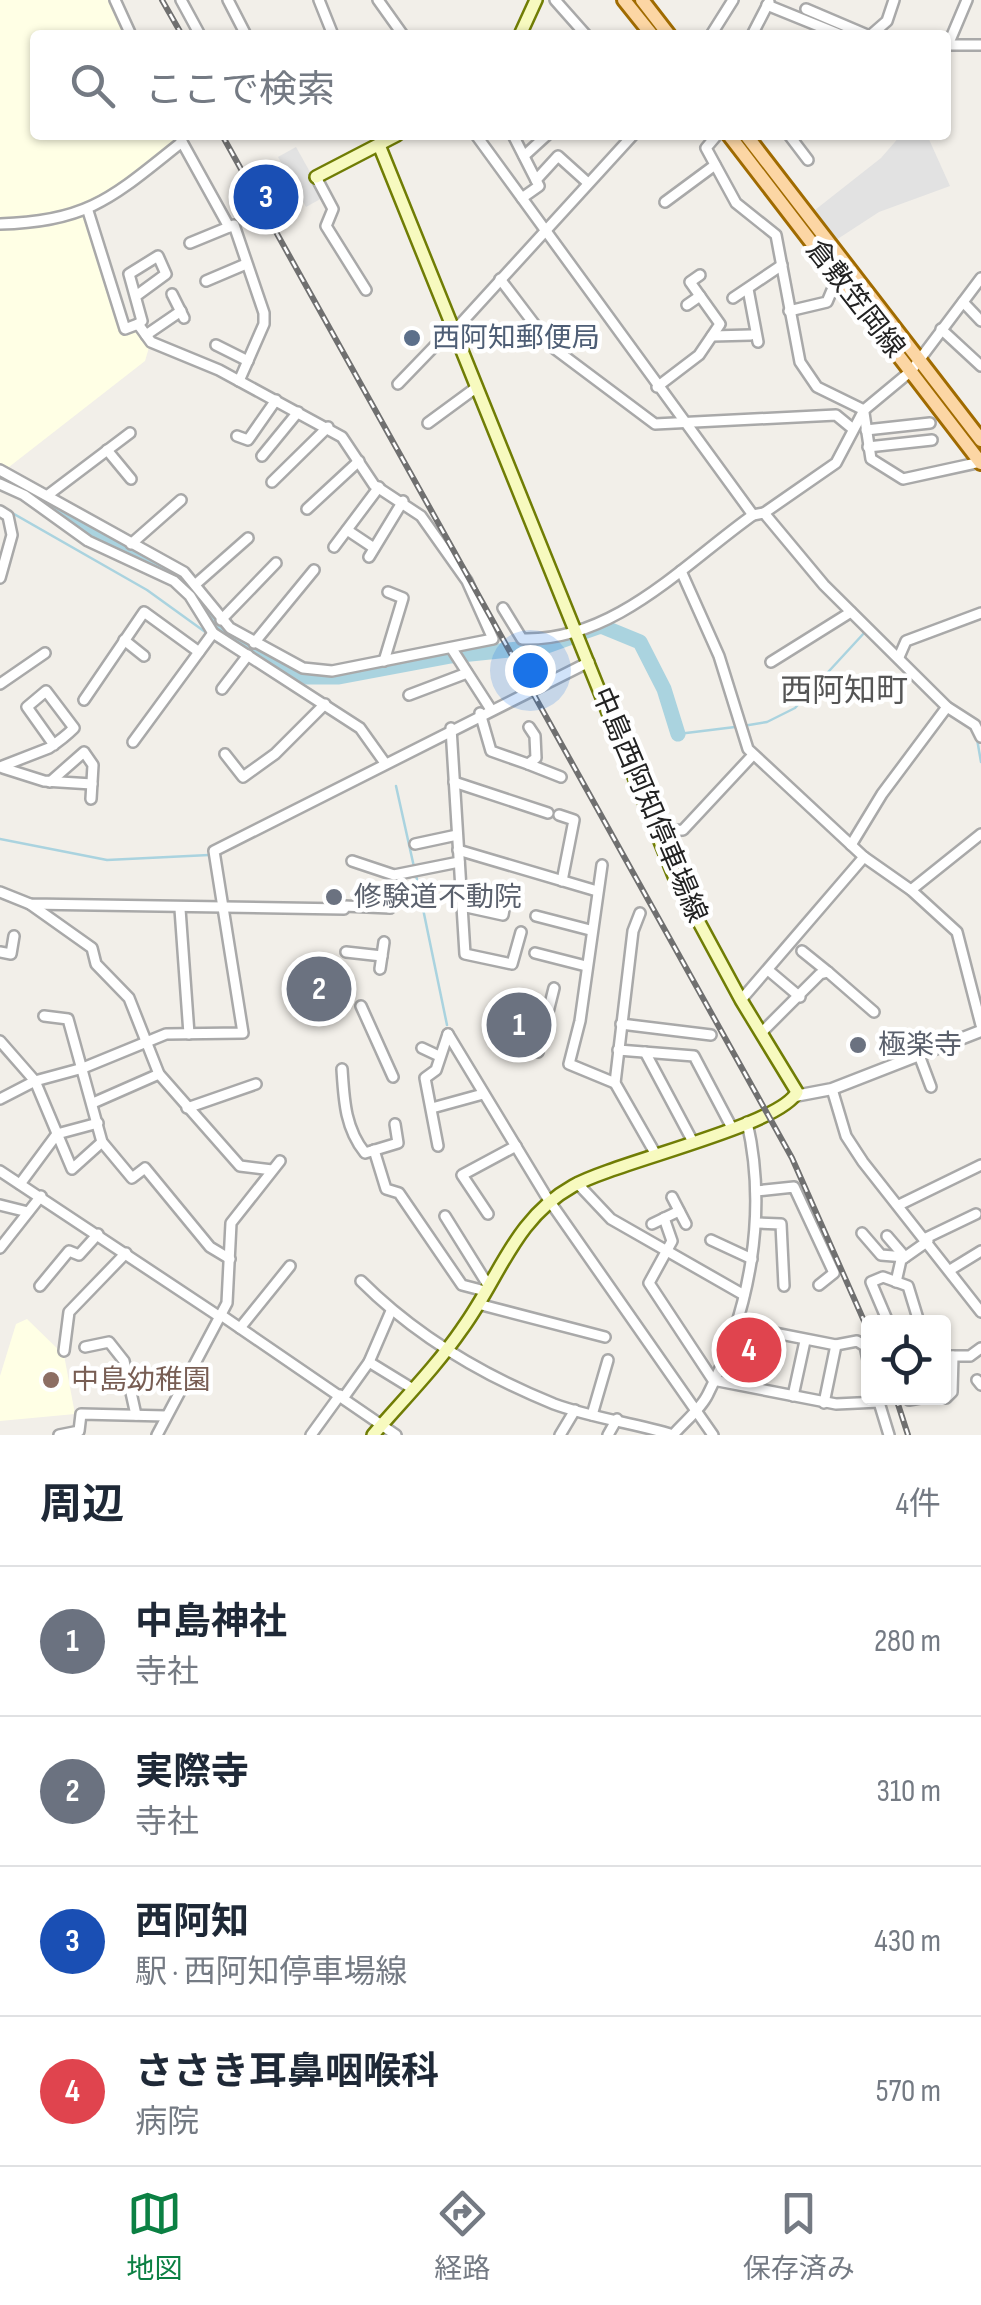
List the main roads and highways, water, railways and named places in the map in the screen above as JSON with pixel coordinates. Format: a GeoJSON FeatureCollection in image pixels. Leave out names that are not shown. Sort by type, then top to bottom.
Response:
{"type":"FeatureCollection","features":[{"type":"Feature","properties":{"kind":"main road"},"geometry":{"type":"LineString","coordinates":[[522,30],[536,0]]}},
{"type":"Feature","properties":{"kind":"main road"},"geometry":{"type":"LineString","coordinates":[[624,0],[648,30]]}},
{"type":"Feature","properties":{"kind":"main road"},"geometry":{"type":"LineString","coordinates":[[642,0],[665,30]]}},
{"type":"Feature","properties":{"kind":"main road"},"geometry":{"type":"LineString","coordinates":[[316,178],[377,140]]}},
{"type":"Feature","properties":{"kind":"main road","name":"中島西阿知停車場線"},"geometry":{"type":"LineString","coordinates":[[373,1435],[445,1351],[478,1304],[516,1236],[549,1200],[576,1184],[747,1122],[795,1096],[795,1086],[741,1000],[655,831],[377,140]]}},
{"type":"Feature","properties":{"kind":"main road","name":"倉敷笠岡線"},"geometry":{"type":"LineString","coordinates":[[734,140],[838,276],[981,440]]}},
{"type":"Feature","properties":{"kind":"main road","name":"倉敷笠岡線"},"geometry":{"type":"LineString","coordinates":[[750,140],[981,462]]}},
{"type":"Feature","properties":{"kind":"waterway"},"geometry":{"type":"LineString","coordinates":[[0,477],[30,489],[92,534],[179,575],[200,597],[217,629],[307,677],[339,677],[451,656],[547,646],[572,637]]}},
{"type":"Feature","properties":{"kind":"waterway"},"geometry":{"type":"LineString","coordinates":[[0,506],[147,590],[208,634]]}},
{"type":"Feature","properties":{"kind":"waterway"},"geometry":{"type":"LineString","coordinates":[[584,632],[601,626],[640,642],[664,689],[678,734]]}},
{"type":"Feature","properties":{"kind":"waterway"},"geometry":{"type":"LineString","coordinates":[[743,726],[767,722],[795,708],[865,632],[875,642]]}},
{"type":"Feature","properties":{"kind":"waterway"},"geometry":{"type":"LineString","coordinates":[[953,716],[975,731]]}},
{"type":"Feature","properties":{"kind":"waterway"},"geometry":{"type":"LineString","coordinates":[[678,734],[735,727]]}},
{"type":"Feature","properties":{"kind":"waterway"},"geometry":{"type":"LineString","coordinates":[[977,739],[981,762]]}},
{"type":"Feature","properties":{"kind":"waterway"},"geometry":{"type":"LineString","coordinates":[[396,786],[414,867]]}},
{"type":"Feature","properties":{"kind":"waterway"},"geometry":{"type":"LineString","coordinates":[[0,839],[107,860],[209,855]]}},
{"type":"Feature","properties":{"kind":"waterway"},"geometry":{"type":"LineString","coordinates":[[416,875],[447,1025]]}},
{"type":"Feature","properties":{"kind":"waterway"},"geometry":{"type":"LineString","coordinates":[[534,1168],[549,1193]]}},
{"type":"Feature","properties":{"kind":"railway"},"geometry":{"type":"LineString","coordinates":[[162,0],[179,30]]}},
{"type":"Feature","properties":{"kind":"railway"},"geometry":{"type":"LineString","coordinates":[[225,140],[792,1158],[861,1315]]}},
{"type":"Feature","properties":{"kind":"railway"},"geometry":{"type":"LineString","coordinates":[[898,1405],[908,1435]]}},
{"type":"Feature","properties":{"kind":"place","name":"西阿知"},"geometry":{"type":"Point","coordinates":[266,197]}},
{"type":"Feature","properties":{"kind":"place","name":"西阿知郵便局"},"geometry":{"type":"Point","coordinates":[412,338]}},
{"type":"Feature","properties":{"kind":"place","name":"修験道不動院"},"geometry":{"type":"Point","coordinates":[334,897]}},
{"type":"Feature","properties":{"kind":"place","name":"実際寺"},"geometry":{"type":"Point","coordinates":[319,989]}},
{"type":"Feature","properties":{"kind":"place","name":"中島神社"},"geometry":{"type":"Point","coordinates":[519,1025]}},
{"type":"Feature","properties":{"kind":"place","name":"極楽寺"},"geometry":{"type":"Point","coordinates":[858,1045]}},
{"type":"Feature","properties":{"kind":"place","name":"ささき耳鼻咽喉科"},"geometry":{"type":"Point","coordinates":[749,1350]}},
{"type":"Feature","properties":{"kind":"place","name":"中島幼稚園"},"geometry":{"type":"Point","coordinates":[51,1380]}},
{"type":"Feature","properties":{"kind":"district","name":"西阿知町"},"geometry":{"type":"Point","coordinates":[844,691]}}]}
